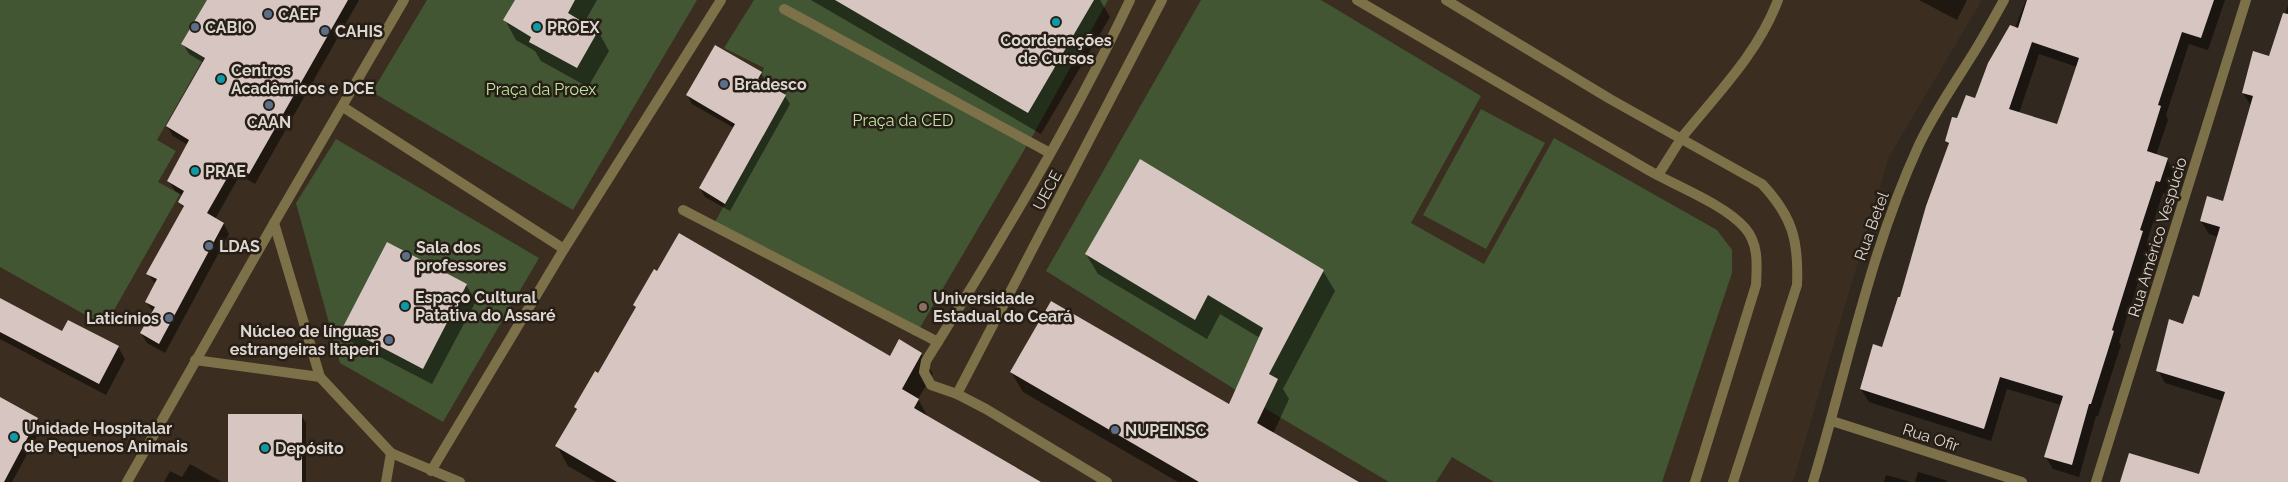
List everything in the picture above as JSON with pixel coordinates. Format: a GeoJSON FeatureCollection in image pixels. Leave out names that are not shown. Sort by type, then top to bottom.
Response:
{"type":"FeatureCollection","features":[{"type":"Feature","properties":{"kind":"street"},"geometry":{"type":"LineString","coordinates":[[127,482],[195,360],[404,0]]}},
{"type":"Feature","properties":{"kind":"street"},"geometry":{"type":"LineString","coordinates":[[431,470],[564,249],[721,0]]}},
{"type":"Feature","properties":{"kind":"street"},"geometry":{"type":"LineString","coordinates":[[1107,482],[986,409],[957,394],[931,385],[926,378],[924,366],[987,264],[1050,154],[1130,0]]}},
{"type":"Feature","properties":{"kind":"street","name":"UECE"},"geometry":{"type":"LineString","coordinates":[[957,394],[1162,0]]}},
{"type":"Feature","properties":{"kind":"street"},"geometry":{"type":"LineString","coordinates":[[1358,0],[1658,175],[1730,214],[1747,230],[1755,247],[1757,260],[1756,285],[1695,482]]}},
{"type":"Feature","properties":{"kind":"street"},"geometry":{"type":"LineString","coordinates":[[1446,0],[1610,99],[1762,184],[1779,202],[1786,216],[1798,256],[1797,285],[1733,482]]}},
{"type":"Feature","properties":{"kind":"street"},"geometry":{"type":"LineString","coordinates":[[1658,175],[1682,138],[1741,68],[1773,14],[1778,0]]}},
{"type":"Feature","properties":{"kind":"street","name":"Rua Betel"},"geometry":{"type":"LineString","coordinates":[[1813,482],[1832,421],[1870,275],[1905,179],[1935,114],[1977,48],[2004,0]]}},
{"type":"Feature","properties":{"kind":"street","name":"Rua Américo Vespúcio"},"geometry":{"type":"LineString","coordinates":[[2096,482],[2246,0]]}},
{"type":"Feature","properties":{"kind":"street"},"geometry":{"type":"LineString","coordinates":[[784,9],[1050,154]]}},
{"type":"Feature","properties":{"kind":"street"},"geometry":{"type":"LineString","coordinates":[[343,107],[564,249]]}},
{"type":"Feature","properties":{"kind":"street"},"geometry":{"type":"LineString","coordinates":[[683,210],[938,342]]}},
{"type":"Feature","properties":{"kind":"street"},"geometry":{"type":"LineString","coordinates":[[274,223],[320,377],[391,453],[460,482]]}},
{"type":"Feature","properties":{"kind":"street"},"geometry":{"type":"LineString","coordinates":[[195,360],[320,377]]}},
{"type":"Feature","properties":{"kind":"street","name":"Rua Ofir"},"geometry":{"type":"LineString","coordinates":[[1832,421],[2022,482]]}},
{"type":"Feature","properties":{"kind":"street"},"geometry":{"type":"LineString","coordinates":[[386,482],[391,453]]}},
{"type":"Feature","properties":{"kind":"shaded area","name":"Universidade Estadual do Ceará"},"geometry":{"type":"Polygon","coordinates":[[[0,0],[1982,0],[1889,157],[1793,482],[1361,482],[1318,457],[1303,482],[0,482],[0,0]]]}},
{"type":"Feature","properties":{"kind":"green space"},"geometry":{"type":"Polygon","coordinates":[[[0,0],[212,0],[214,40],[157,140],[176,151],[158,182],[180,194],[105,326],[0,267],[0,0]]]}},
{"type":"Feature","properties":{"kind":"green space","name":"Praça da Proex"},"geometry":{"type":"Polygon","coordinates":[[[427,0],[697,0],[573,210],[372,92],[427,0]]]}},
{"type":"Feature","properties":{"kind":"green space","name":"Praça da CED"},"geometry":{"type":"Polygon","coordinates":[[[754,0],[1108,0],[1033,135],[915,336],[715,222],[786,92],[760,78],[764,68],[724,48],[754,0]]]}},
{"type":"Feature","properties":{"kind":"green space"},"geometry":{"type":"Polygon","coordinates":[[[1201,0],[1321,0],[1481,96],[1411,223],[1484,264],[1554,138],[1717,230],[1732,250],[1732,273],[1662,482],[1494,482],[1452,457],[1436,482],[1389,482],[1271,412],[1046,271],[1201,0]]]}},
{"type":"Feature","properties":{"kind":"green space"},"geometry":{"type":"Polygon","coordinates":[[[1481,109],[1545,143],[1486,249],[1423,215],[1481,109]]]}},
{"type":"Feature","properties":{"kind":"green space"},"geometry":{"type":"Polygon","coordinates":[[[336,139],[539,258],[443,422],[340,363],[296,203],[336,139]]]}},
{"type":"Feature","properties":{"kind":"building"},"geometry":{"type":"Polygon","coordinates":[[[207,0],[348,0],[249,174],[234,166],[207,213],[224,223],[159,344],[140,333],[155,307],[145,302],[157,279],[146,274],[184,206],[178,202],[184,191],[167,181],[189,140],[166,126],[205,58],[181,44],[207,0]]]}},
{"type":"Feature","properties":{"kind":"building"},"geometry":{"type":"Polygon","coordinates":[[[515,0],[575,0],[568,13],[598,31],[577,68],[529,42],[531,37],[503,20],[515,0]]]}},
{"type":"Feature","properties":{"kind":"building"},"geometry":{"type":"Polygon","coordinates":[[[835,0],[1094,0],[1028,113],[835,0]]]}},
{"type":"Feature","properties":{"kind":"building"},"geometry":{"type":"Polygon","coordinates":[[[2027,0],[2214,0],[2201,38],[2182,32],[2158,105],[2161,106],[2147,151],[2168,158],[2160,182],[2156,181],[2140,230],[2143,231],[2072,465],[2044,457],[2063,396],[2000,377],[1984,429],[1860,389],[1873,344],[1882,347],[1898,297],[1900,297],[1926,206],[1949,143],[1945,141],[1952,117],[1957,118],[1966,95],[1975,98],[1988,63],[2010,25],[2018,28],[2027,0]],[[2032,42],[2009,109],[2057,124],[2079,58],[2032,42]]]}},
{"type":"Feature","properties":{"kind":"building"},"geometry":{"type":"Polygon","coordinates":[[[2283,13],[2288,14],[2288,482],[2120,482],[2129,453],[2199,474],[2225,392],[2156,371],[2169,319],[2183,324],[2193,295],[2199,297],[2220,227],[2200,221],[2207,196],[2223,201],[2253,96],[2242,93],[2253,51],[2269,56],[2283,13]]]}},
{"type":"Feature","properties":{"kind":"building"},"geometry":{"type":"Polygon","coordinates":[[[715,45],[762,72],[758,79],[786,95],[725,204],[699,188],[735,124],[686,95],[715,45]]]}},
{"type":"Feature","properties":{"kind":"building"},"geometry":{"type":"Polygon","coordinates":[[[1140,159],[1324,270],[1269,374],[1278,379],[1257,423],[1359,482],[1199,482],[1010,372],[1051,301],[1229,404],[1263,328],[1208,295],[1195,320],[1085,254],[1140,159]]]}},
{"type":"Feature","properties":{"kind":"building"},"geometry":{"type":"Polygon","coordinates":[[[679,233],[890,356],[899,339],[922,353],[902,389],[919,399],[914,408],[1041,482],[617,482],[555,446],[577,409],[574,407],[595,371],[598,373],[636,307],[633,305],[654,269],[657,271],[679,233]]]}},
{"type":"Feature","properties":{"kind":"building","name":"Espaço Cultural Patativa do Assaré"},"geometry":{"type":"Polygon","coordinates":[[[387,242],[467,284],[423,369],[343,327],[387,242]]]}},
{"type":"Feature","properties":{"kind":"building"},"geometry":{"type":"Polygon","coordinates":[[[0,298],[62,331],[68,320],[119,346],[99,384],[0,332],[0,298]]]}},
{"type":"Feature","properties":{"kind":"building","name":"Unidade Hospitalar de Pequenos Animais"},"geometry":{"type":"Polygon","coordinates":[[[0,397],[38,418],[4,482],[0,482],[0,397]]]}},
{"type":"Feature","properties":{"kind":"building","name":"Depósito"},"geometry":{"type":"Polygon","coordinates":[[[228,414],[302,414],[302,482],[228,482],[228,414]]]}},
{"type":"Feature","properties":{"kind":"place","name":"CAEF"},"geometry":{"type":"Point","coordinates":[268,14]}},
{"type":"Feature","properties":{"kind":"place","name":"Coordenações de Cursos"},"geometry":{"type":"Point","coordinates":[1056,22]}},
{"type":"Feature","properties":{"kind":"place","name":"CABIO"},"geometry":{"type":"Point","coordinates":[195,27]}},
{"type":"Feature","properties":{"kind":"place","name":"PROEX"},"geometry":{"type":"Point","coordinates":[537,27]}},
{"type":"Feature","properties":{"kind":"place","name":"CAHIS"},"geometry":{"type":"Point","coordinates":[325,31]}},
{"type":"Feature","properties":{"kind":"place","name":"Centros Acadêmicos e DCE"},"geometry":{"type":"Point","coordinates":[221,79]}},
{"type":"Feature","properties":{"kind":"place","name":"Bradesco"},"geometry":{"type":"Point","coordinates":[724,84]}},
{"type":"Feature","properties":{"kind":"place","name":"CAAN"},"geometry":{"type":"Point","coordinates":[269,105]}},
{"type":"Feature","properties":{"kind":"place","name":"PRAE"},"geometry":{"type":"Point","coordinates":[195,171]}},
{"type":"Feature","properties":{"kind":"place","name":"LDAS"},"geometry":{"type":"Point","coordinates":[209,246]}},
{"type":"Feature","properties":{"kind":"place","name":"Sala dos professores"},"geometry":{"type":"Point","coordinates":[406,256]}},
{"type":"Feature","properties":{"kind":"place","name":"Espaço Cultural Patativa do Assaré"},"geometry":{"type":"Point","coordinates":[405,306]}},
{"type":"Feature","properties":{"kind":"place","name":"Universidade Estadual do Ceará"},"geometry":{"type":"Point","coordinates":[923,307]}},
{"type":"Feature","properties":{"kind":"place","name":"Laticínios"},"geometry":{"type":"Point","coordinates":[169,318]}},
{"type":"Feature","properties":{"kind":"place","name":"Núcleo de línguas estrangeiras Itaperi"},"geometry":{"type":"Point","coordinates":[389,340]}},
{"type":"Feature","properties":{"kind":"place","name":"NUPEINSC"},"geometry":{"type":"Point","coordinates":[1115,430]}},
{"type":"Feature","properties":{"kind":"place","name":"Unidade Hospitalar de Pequenos Animais"},"geometry":{"type":"Point","coordinates":[14,437]}},
{"type":"Feature","properties":{"kind":"place","name":"Depósito"},"geometry":{"type":"Point","coordinates":[265,448]}}]}
